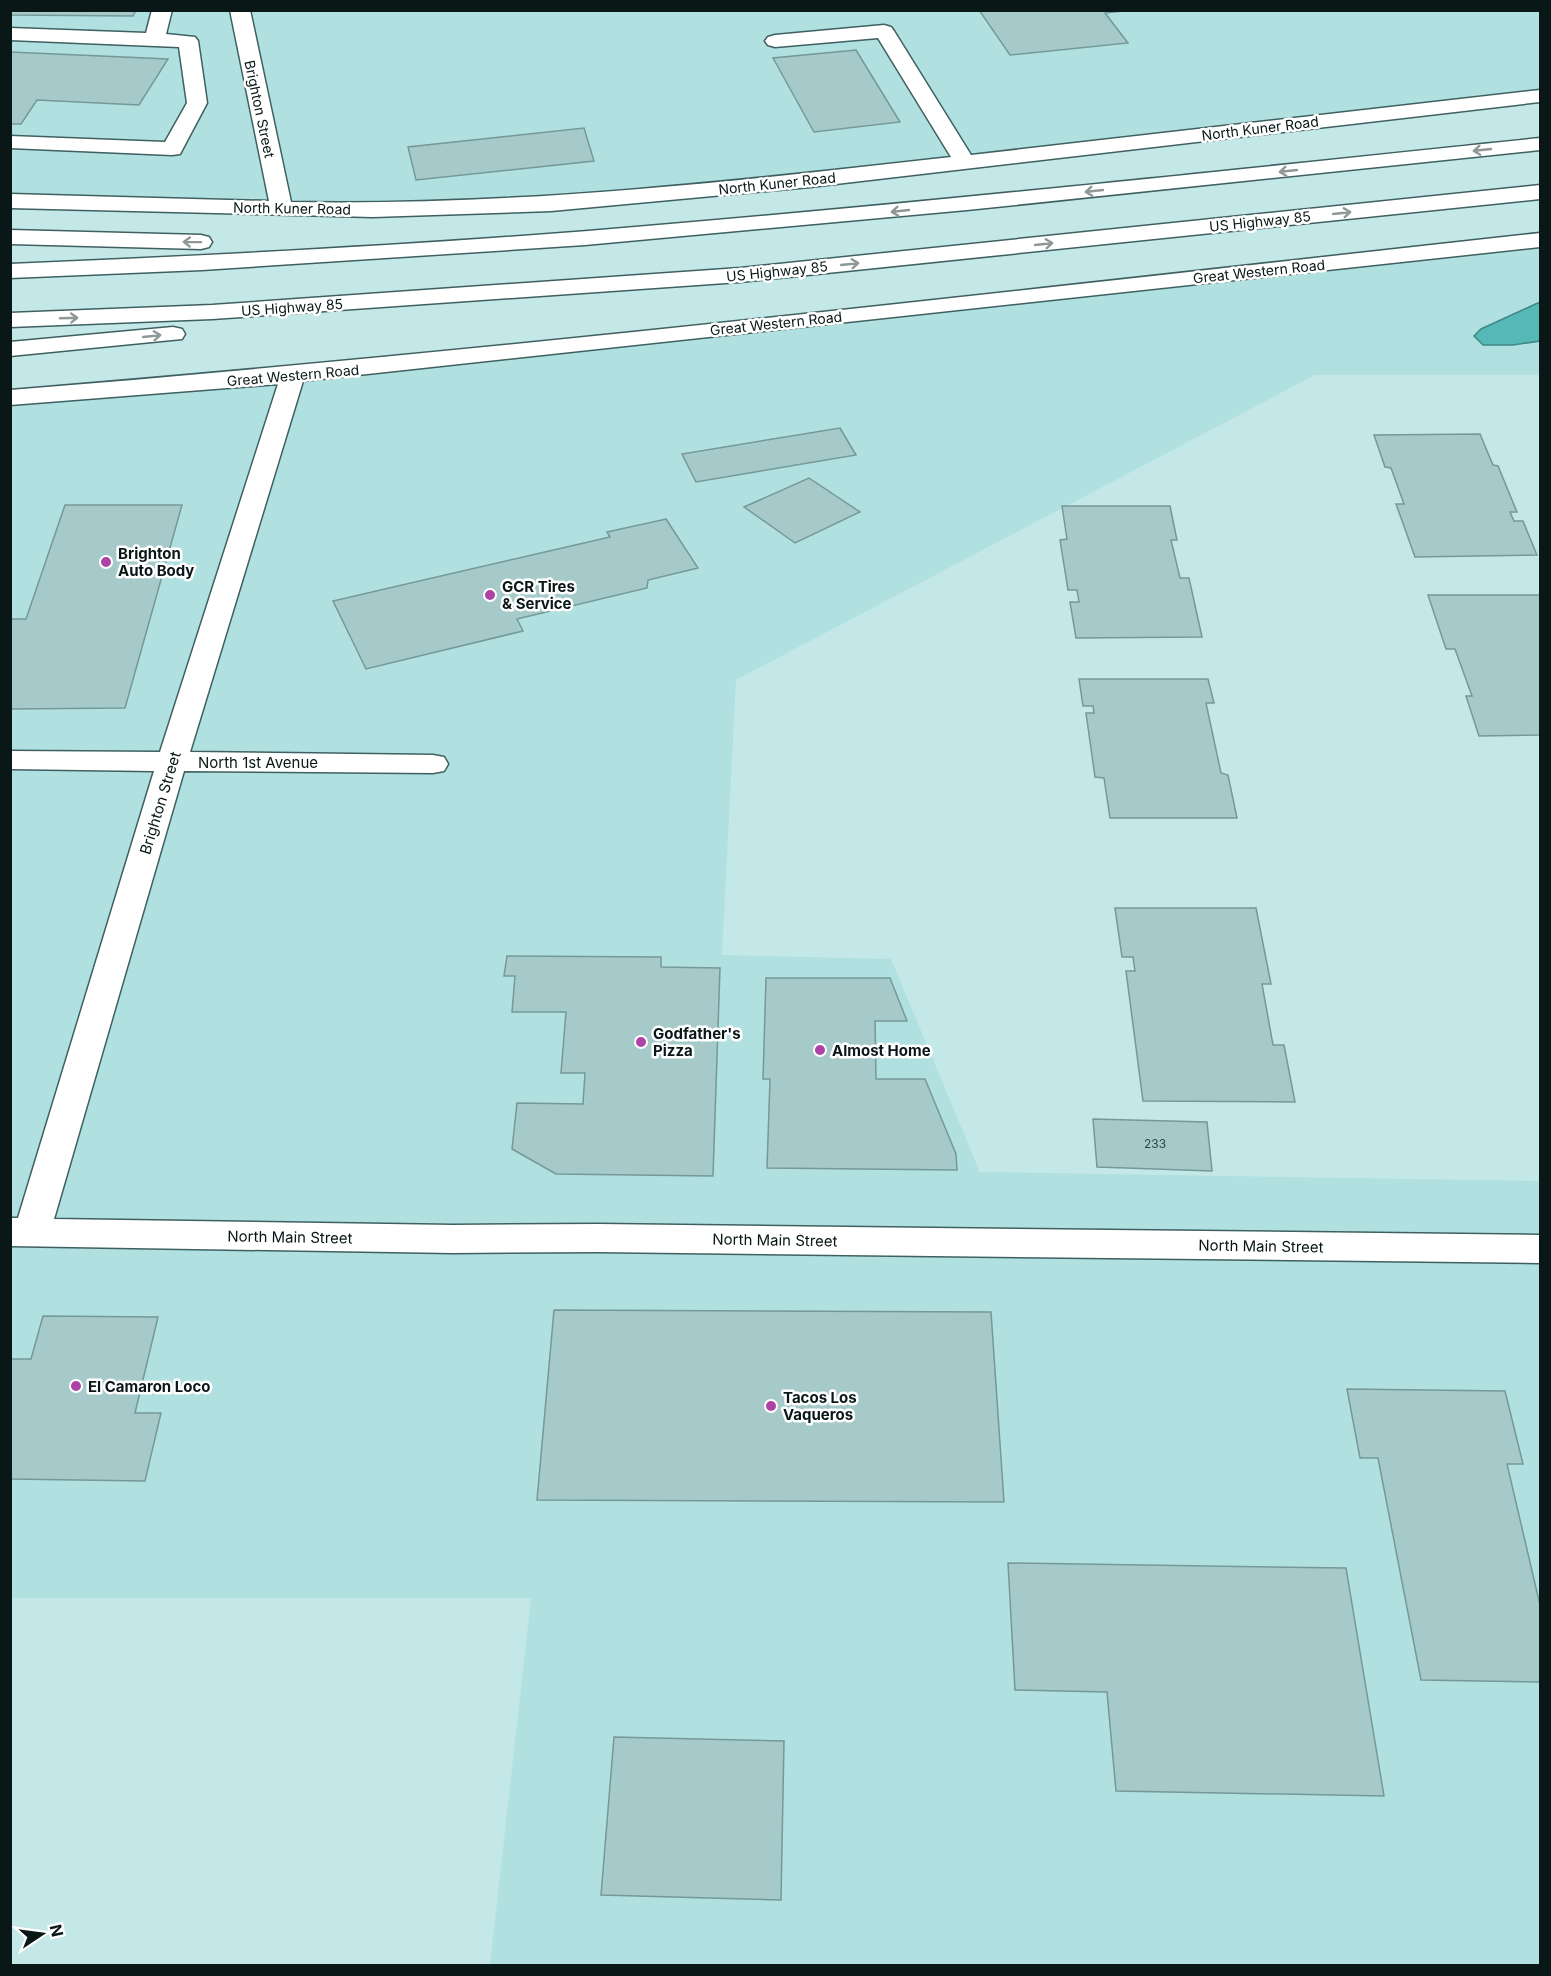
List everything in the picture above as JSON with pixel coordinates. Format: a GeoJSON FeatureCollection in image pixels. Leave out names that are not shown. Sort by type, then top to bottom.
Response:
{"type":"FeatureCollection","features":[{"type":"Feature","properties":{"kind":"main road"},"geometry":{"type":"LineString","coordinates":[[154,40],[162,10]]}},
{"type":"Feature","properties":{"kind":"main road","name":"Brighton Street"},"geometry":{"type":"LineString","coordinates":[[240,10],[280,207]]}},
{"type":"Feature","properties":{"kind":"main road"},"geometry":{"type":"LineString","coordinates":[[775,41],[884,31],[965,162]]}},
{"type":"Feature","properties":{"kind":"main road"},"geometry":{"type":"LineString","coordinates":[[10,34],[188,41],[198,103],[172,149],[10,142]]}},
{"type":"Feature","properties":{"kind":"main road","name":"North Kuner Road"},"geometry":{"type":"LineString","coordinates":[[10,201],[115,205],[428,209],[551,204],[810,180],[1540,96]]}},
{"type":"Feature","properties":{"kind":"main road"},"geometry":{"type":"LineString","coordinates":[[10,271],[252,261],[566,240],[822,219],[1540,144]]}},
{"type":"Feature","properties":{"kind":"main road","name":"US Highway 85"},"geometry":{"type":"LineString","coordinates":[[10,320],[212,312],[740,275],[1540,192]]}},
{"type":"Feature","properties":{"kind":"main road"},"geometry":{"type":"LineString","coordinates":[[10,237],[297,244],[566,240]]}},
{"type":"Feature","properties":{"kind":"main road","name":"Great Western Road"},"geometry":{"type":"LineString","coordinates":[[10,398],[293,375],[1540,240]]}},
{"type":"Feature","properties":{"kind":"main road"},"geometry":{"type":"LineString","coordinates":[[10,349],[740,275]]}},
{"type":"Feature","properties":{"kind":"main road","name":"Brighton Street"},"geometry":{"type":"LineString","coordinates":[[21,1232],[293,375]]}},
{"type":"Feature","properties":{"kind":"main road","name":"North 1st Avenue"},"geometry":{"type":"LineString","coordinates":[[10,760],[433,764]]}},
{"type":"Feature","properties":{"kind":"main road","name":"North Main Street"},"geometry":{"type":"LineString","coordinates":[[21,1232],[453,1239],[598,1238],[1540,1249]]}},
{"type":"Feature","properties":{"kind":"shaded area"},"geometry":{"type":"Polygon","coordinates":[[[11,11],[1540,11],[1540,96],[810,180],[551,204],[11,201],[11,11]]]}},
{"type":"Feature","properties":{"kind":"shaded area"},"geometry":{"type":"Polygon","coordinates":[[[1540,240],[1540,375],[1315,375],[736,680],[722,955],[891,959],[980,1172],[1540,1181],[1540,1965],[490,1965],[531,1598],[11,1598],[11,398],[807,320],[1540,240]]]}},
{"type":"Feature","properties":{"kind":"water"},"geometry":{"type":"Polygon","coordinates":[[[1540,302],[1540,341],[1513,345],[1483,345],[1474,336],[1481,329],[1540,302]]]}},
{"type":"Feature","properties":{"kind":"building"},"geometry":{"type":"Polygon","coordinates":[[[10,10],[136,10],[133,16],[10,15],[10,10]]]}},
{"type":"Feature","properties":{"kind":"building"},"geometry":{"type":"Polygon","coordinates":[[[979,10],[1132,10],[1105,13],[1128,43],[1010,55],[979,10]]]}},
{"type":"Feature","properties":{"kind":"building"},"geometry":{"type":"Polygon","coordinates":[[[856,50],[900,122],[814,132],[773,58],[856,50]]]}},
{"type":"Feature","properties":{"kind":"building"},"geometry":{"type":"Polygon","coordinates":[[[10,52],[168,59],[139,105],[37,100],[21,124],[10,124],[10,52]]]}},
{"type":"Feature","properties":{"kind":"building"},"geometry":{"type":"Polygon","coordinates":[[[584,128],[594,161],[416,180],[408,147],[584,128]]]}},
{"type":"Feature","properties":{"kind":"building"},"geometry":{"type":"Polygon","coordinates":[[[840,428],[856,455],[696,482],[682,454],[840,428]]]}},
{"type":"Feature","properties":{"kind":"building"},"geometry":{"type":"Polygon","coordinates":[[[1480,434],[1493,465],[1498,466],[1517,512],[1510,512],[1514,521],[1523,521],[1537,555],[1415,557],[1396,504],[1404,504],[1391,468],[1385,467],[1374,435],[1480,434]]]}},
{"type":"Feature","properties":{"kind":"building"},"geometry":{"type":"Polygon","coordinates":[[[809,478],[860,512],[795,543],[744,507],[809,478]]]}},
{"type":"Feature","properties":{"kind":"building","name":"Brighton Auto Body"},"geometry":{"type":"Polygon","coordinates":[[[65,505],[182,505],[125,708],[10,709],[10,619],[26,619],[65,505]]]}},
{"type":"Feature","properties":{"kind":"building"},"geometry":{"type":"Polygon","coordinates":[[[1062,506],[1170,506],[1177,540],[1171,540],[1180,578],[1189,578],[1202,637],[1076,638],[1070,602],[1079,602],[1077,590],[1068,590],[1060,540],[1067,539],[1062,506]]]}},
{"type":"Feature","properties":{"kind":"building","name":"GCR Tires & Service"},"geometry":{"type":"Polygon","coordinates":[[[666,519],[698,568],[648,580],[647,588],[517,619],[523,631],[366,669],[333,601],[610,537],[607,532],[666,519]]]}},
{"type":"Feature","properties":{"kind":"building"},"geometry":{"type":"Polygon","coordinates":[[[1428,595],[1540,595],[1540,735],[1479,736],[1466,696],[1472,696],[1455,649],[1446,649],[1428,595]]]}},
{"type":"Feature","properties":{"kind":"building"},"geometry":{"type":"Polygon","coordinates":[[[1079,679],[1208,679],[1214,703],[1206,703],[1221,773],[1228,775],[1237,818],[1110,818],[1104,778],[1095,777],[1086,713],[1094,713],[1093,706],[1083,706],[1079,679]]]}},
{"type":"Feature","properties":{"kind":"building"},"geometry":{"type":"Polygon","coordinates":[[[1115,908],[1256,908],[1271,984],[1262,984],[1273,1045],[1284,1045],[1295,1102],[1143,1101],[1126,971],[1135,971],[1133,957],[1122,957],[1115,908]]]}},
{"type":"Feature","properties":{"kind":"building","name":"Godfather's Pizza"},"geometry":{"type":"Polygon","coordinates":[[[507,956],[661,957],[661,967],[720,968],[713,1176],[556,1174],[512,1149],[517,1103],[583,1104],[585,1073],[561,1073],[566,1012],[512,1012],[515,976],[504,976],[507,956]]]}},
{"type":"Feature","properties":{"kind":"building","name":"Almost Home"},"geometry":{"type":"Polygon","coordinates":[[[766,978],[890,978],[907,1021],[875,1021],[876,1079],[925,1079],[956,1154],[957,1170],[767,1168],[770,1079],[763,1079],[766,978]]]}},
{"type":"Feature","properties":{"kind":"building"},"geometry":{"type":"Polygon","coordinates":[[[1093,1119],[1207,1122],[1212,1171],[1097,1167],[1093,1119]]]}},
{"type":"Feature","properties":{"kind":"building","name":"Tacos Los Vaqueros"},"geometry":{"type":"Polygon","coordinates":[[[554,1310],[991,1312],[1004,1502],[537,1500],[554,1310]]]}},
{"type":"Feature","properties":{"kind":"building","name":"El Camaron Loco"},"geometry":{"type":"Polygon","coordinates":[[[43,1316],[158,1317],[135,1413],[161,1413],[145,1481],[10,1479],[10,1359],[31,1359],[43,1316]]]}},
{"type":"Feature","properties":{"kind":"building"},"geometry":{"type":"Polygon","coordinates":[[[1347,1389],[1505,1391],[1523,1464],[1507,1464],[1540,1605],[1540,1682],[1421,1680],[1378,1458],[1360,1458],[1347,1389]]]}},
{"type":"Feature","properties":{"kind":"building"},"geometry":{"type":"Polygon","coordinates":[[[1008,1563],[1346,1568],[1384,1796],[1116,1791],[1107,1692],[1015,1690],[1008,1563]]]}},
{"type":"Feature","properties":{"kind":"building"},"geometry":{"type":"Polygon","coordinates":[[[614,1737],[784,1741],[781,1900],[601,1895],[614,1737]]]}},
{"type":"Feature","properties":{"kind":"place","name":"Brighton Auto Body"},"geometry":{"type":"Point","coordinates":[106,562]}},
{"type":"Feature","properties":{"kind":"place","name":"GCR Tires & Service"},"geometry":{"type":"Point","coordinates":[490,595]}},
{"type":"Feature","properties":{"kind":"place","name":"Godfather's Pizza"},"geometry":{"type":"Point","coordinates":[641,1042]}},
{"type":"Feature","properties":{"kind":"place","name":"Almost Home"},"geometry":{"type":"Point","coordinates":[820,1050]}},
{"type":"Feature","properties":{"kind":"place","name":"El Camaron Loco"},"geometry":{"type":"Point","coordinates":[76,1386]}},
{"type":"Feature","properties":{"kind":"place","name":"Tacos Los Vaqueros"},"geometry":{"type":"Point","coordinates":[771,1406]}}]}
